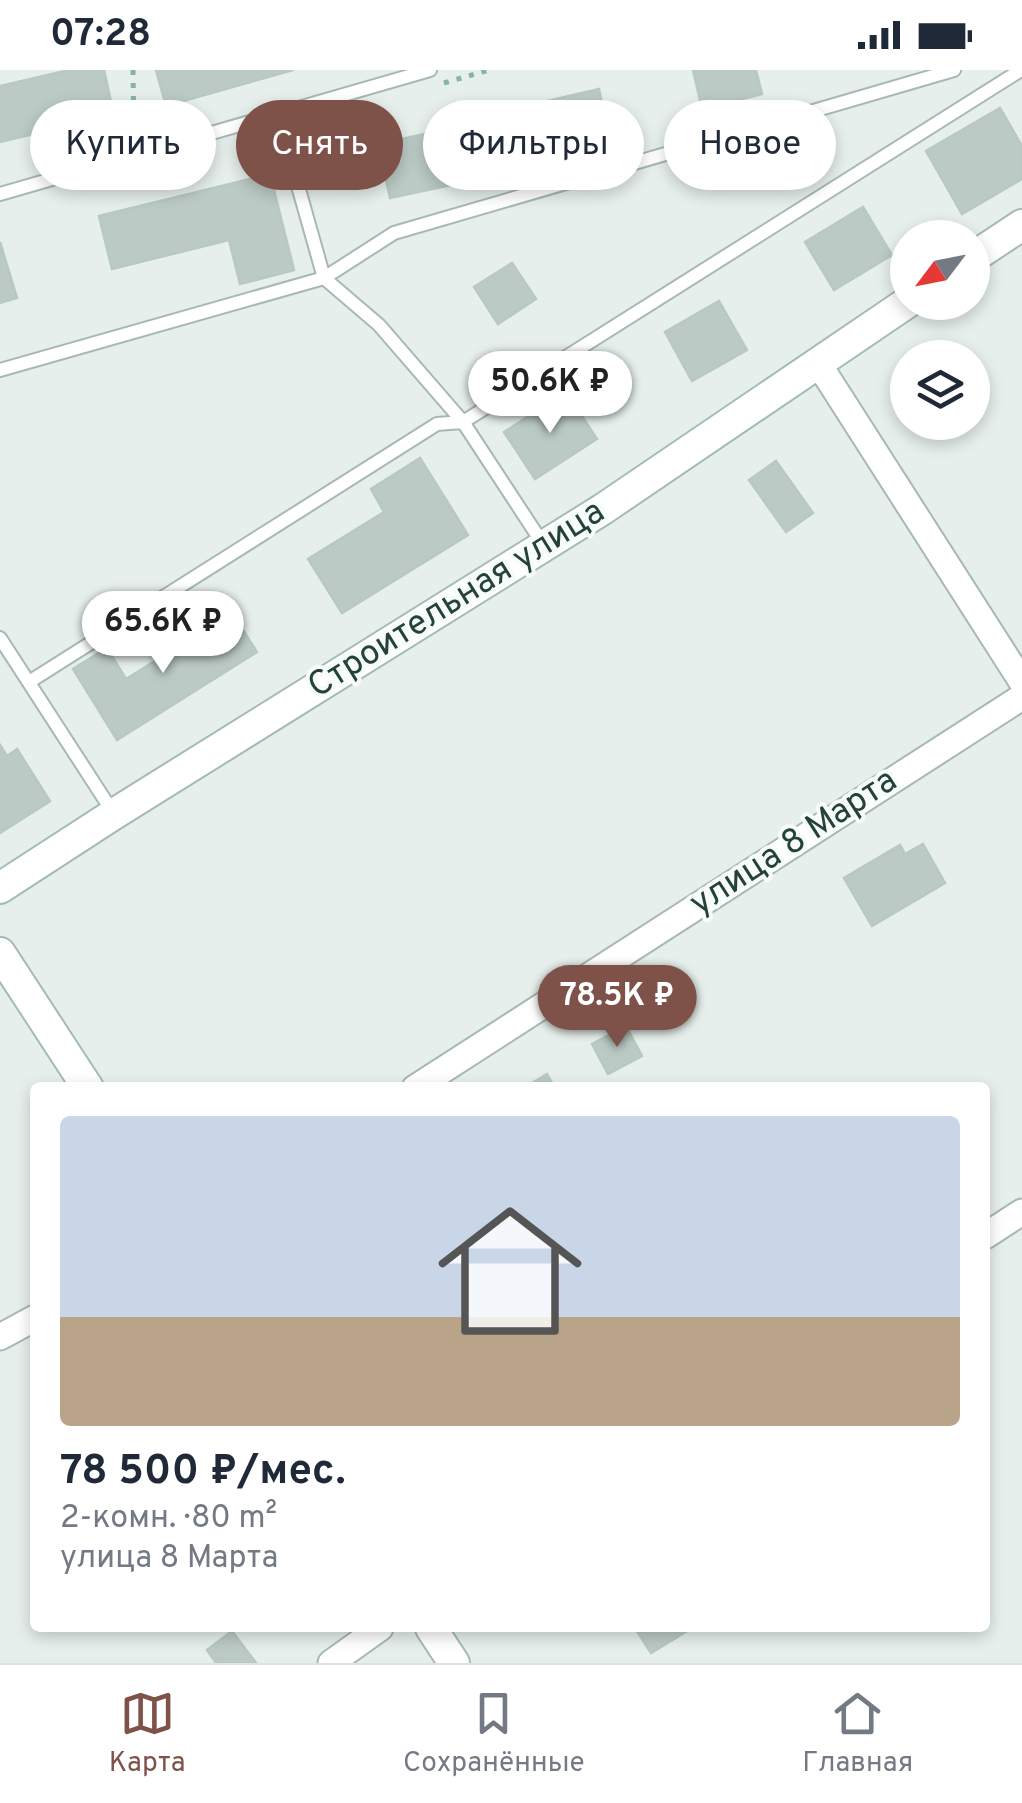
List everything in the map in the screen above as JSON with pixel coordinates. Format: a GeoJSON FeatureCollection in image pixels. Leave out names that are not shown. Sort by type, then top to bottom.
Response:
{"type":"FeatureCollection","features":[{"type":"Feature","properties":{"kind":"street"},"geometry":{"type":"LineString","coordinates":[[990,246],[1022,225]]}},
{"type":"Feature","properties":{"kind":"street","name":"Строительная улица"},"geometry":{"type":"LineString","coordinates":[[0,888],[544,546],[890,314]]}},
{"type":"Feature","properties":{"kind":"street"},"geometry":{"type":"LineString","coordinates":[[818,364],[1022,682]]}},
{"type":"Feature","properties":{"kind":"street","name":"улица 8 Марта"},"geometry":{"type":"LineString","coordinates":[[424,1082],[1022,697]]}},
{"type":"Feature","properties":{"kind":"street"},"geometry":{"type":"LineString","coordinates":[[0,954],[84,1082]]}},
{"type":"Feature","properties":{"kind":"street"},"geometry":{"type":"LineString","coordinates":[[990,1233],[1022,1212]]}},
{"type":"Feature","properties":{"kind":"street"},"geometry":{"type":"LineString","coordinates":[[0,1337],[30,1321]]}},
{"type":"Feature","properties":{"kind":"street"},"geometry":{"type":"LineString","coordinates":[[331,1663],[374,1632]]}},
{"type":"Feature","properties":{"kind":"street"},"geometry":{"type":"LineString","coordinates":[[433,1632],[454,1663]]}},
{"type":"Feature","properties":{"kind":"lane"},"geometry":{"type":"LineString","coordinates":[[331,100],[430,70]]}},
{"type":"Feature","properties":{"kind":"lane"},"geometry":{"type":"LineString","coordinates":[[0,370],[324,278],[394,233],[954,70]]}},
{"type":"Feature","properties":{"kind":"lane"},"geometry":{"type":"LineString","coordinates":[[29,682],[437,424],[463,422],[1021,70]]}},
{"type":"Feature","properties":{"kind":"lane"},"geometry":{"type":"LineString","coordinates":[[0,194],[30,185]]}},
{"type":"Feature","properties":{"kind":"lane"},"geometry":{"type":"LineString","coordinates":[[299,190],[324,278],[379,324],[463,422],[544,546]]}},
{"type":"Feature","properties":{"kind":"lane"},"geometry":{"type":"LineString","coordinates":[[0,638],[114,814]]}},
{"type":"Feature","properties":{"kind":"path"},"geometry":{"type":"LineString","coordinates":[[132,70],[133,100]]}},
{"type":"Feature","properties":{"kind":"building"},"geometry":{"type":"Polygon","coordinates":[[[69,70],[104,70],[111,100],[30,100],[30,135],[0,142],[0,86],[69,70]]]}},
{"type":"Feature","properties":{"kind":"building"},"geometry":{"type":"Polygon","coordinates":[[[156,70],[293,70],[187,100],[164,100],[156,70]]]}},
{"type":"Feature","properties":{"kind":"building"},"geometry":{"type":"Polygon","coordinates":[[[693,70],[756,70],[762,94],[738,100],[700,100],[693,70]]]}},
{"type":"Feature","properties":{"kind":"building"},"geometry":{"type":"Polygon","coordinates":[[[599,89],[601,100],[552,100],[599,89]]]}},
{"type":"Feature","properties":{"kind":"building"},"geometry":{"type":"Polygon","coordinates":[[[1000,108],[1022,146],[1022,179],[962,214],[926,151],[1000,108]]]}},
{"type":"Feature","properties":{"kind":"building"},"geometry":{"type":"Polygon","coordinates":[[[423,134],[423,190],[428,190],[390,198],[388,190],[403,190],[403,139],[423,134]]]}},
{"type":"Feature","properties":{"kind":"building"},"geometry":{"type":"Polygon","coordinates":[[[236,182],[236,190],[274,190],[294,270],[240,284],[229,240],[112,269],[99,216],[236,182]]]}},
{"type":"Feature","properties":{"kind":"building"},"geometry":{"type":"Polygon","coordinates":[[[863,207],[890,256],[834,290],[805,242],[863,207]]]}},
{"type":"Feature","properties":{"kind":"building"},"geometry":{"type":"Polygon","coordinates":[[[0,242],[17,298],[0,303],[0,242]]]}},
{"type":"Feature","properties":{"kind":"building"},"geometry":{"type":"Polygon","coordinates":[[[512,263],[536,299],[498,324],[474,287],[512,263]]]}},
{"type":"Feature","properties":{"kind":"building"},"geometry":{"type":"Polygon","coordinates":[[[719,301],[747,350],[692,381],[665,332],[719,301]]]}},
{"type":"Feature","properties":{"kind":"building"},"geometry":{"type":"Polygon","coordinates":[[[566,392],[597,439],[535,479],[504,432],[566,392]]]}},
{"type":"Feature","properties":{"kind":"building"},"geometry":{"type":"Polygon","coordinates":[[[420,458],[468,535],[342,613],[308,559],[384,512],[371,489],[420,458]]]}},
{"type":"Feature","properties":{"kind":"building"},"geometry":{"type":"Polygon","coordinates":[[[776,461],[813,513],[786,532],[749,480],[776,461]]]}},
{"type":"Feature","properties":{"kind":"building"},"geometry":{"type":"Polygon","coordinates":[[[232,613],[257,652],[117,740],[73,669],[107,648],[126,679],[232,613]]]}},
{"type":"Feature","properties":{"kind":"building"},"geometry":{"type":"Polygon","coordinates":[[[0,745],[7,756],[17,749],[50,801],[0,833],[0,745]]]}},
{"type":"Feature","properties":{"kind":"building"},"geometry":{"type":"Polygon","coordinates":[[[923,844],[945,883],[872,926],[844,878],[900,845],[905,854],[923,844]]]}},
{"type":"Feature","properties":{"kind":"building"},"geometry":{"type":"Polygon","coordinates":[[[626,1026],[642,1056],[608,1074],[592,1044],[626,1026]]]}},
{"type":"Feature","properties":{"kind":"building"},"geometry":{"type":"Polygon","coordinates":[[[547,1074],[552,1082],[534,1082],[547,1074]]]}},
{"type":"Feature","properties":{"kind":"building"},"geometry":{"type":"Polygon","coordinates":[[[233,1632],[256,1663],[216,1663],[207,1650],[233,1632]]]}},
{"type":"Feature","properties":{"kind":"building"},"geometry":{"type":"Polygon","coordinates":[[[638,1632],[685,1632],[651,1653],[638,1632]]]}}]}
